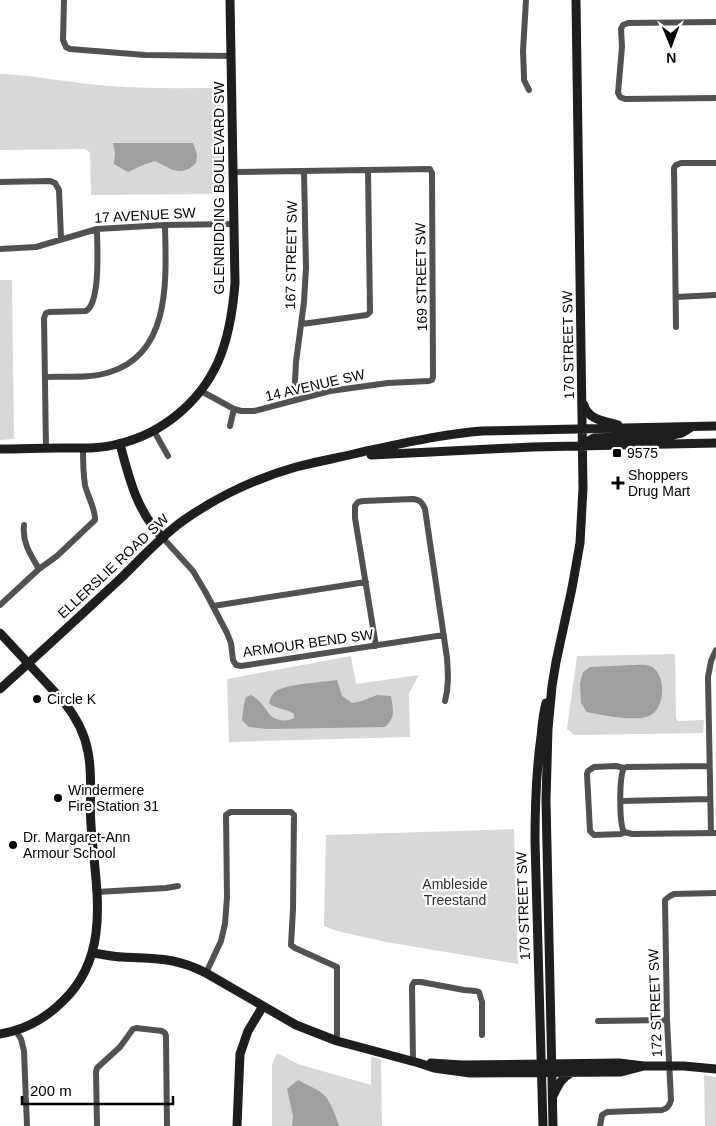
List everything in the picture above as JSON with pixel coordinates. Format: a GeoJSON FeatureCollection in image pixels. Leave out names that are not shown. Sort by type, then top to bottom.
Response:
{"type":"FeatureCollection","features":[{"type":"Feature","properties":{"kind":"main road","name":"GLENRIDDING BOULEVARD SW"},"geometry":{"type":"LineString","coordinates":[[0,449],[108,446],[120,444],[154,431],[182,411],[201,391],[218,361],[228,328],[235,283],[230,0]]}},
{"type":"Feature","properties":{"kind":"main road","name":"170 STREET SW"},"geometry":{"type":"LineString","coordinates":[[553,1126],[546,800],[548,729],[552,686],[576,565],[583,496],[576,0]]}},
{"type":"Feature","properties":{"kind":"main road"},"geometry":{"type":"LineString","coordinates":[[582,400],[588,414],[600,420],[631,428],[716,426]]}},
{"type":"Feature","properties":{"kind":"main road"},"geometry":{"type":"LineString","coordinates":[[583,446],[594,438],[672,435],[682,433],[692,427]]}},
{"type":"Feature","properties":{"kind":"main road"},"geometry":{"type":"LineString","coordinates":[[468,450],[484,445],[571,442],[576,440],[583,428]]}},
{"type":"Feature","properties":{"kind":"main road","name":"ELLERSLIE ROAD SW"},"geometry":{"type":"LineString","coordinates":[[0,689],[163,538],[206,506],[250,484],[295,468],[343,456],[456,433],[631,428]]}},
{"type":"Feature","properties":{"kind":"main road","name":"ELLERSLIE ROAD SW"},"geometry":{"type":"LineString","coordinates":[[343,456],[468,450],[716,443]]}},
{"type":"Feature","properties":{"kind":"main road"},"geometry":{"type":"LineString","coordinates":[[120,444],[135,495],[143,513],[163,538]]}},
{"type":"Feature","properties":{"kind":"main road"},"geometry":{"type":"LineString","coordinates":[[0,632],[71,711],[84,737],[90,765],[91,823],[97,892],[97,930],[92,952],[80,980],[68,996],[54,1010],[40,1020],[26,1027],[0,1034]]}},
{"type":"Feature","properties":{"kind":"main road","name":"170 STREET SW"},"geometry":{"type":"LineString","coordinates":[[543,1126],[535,807],[544,710],[552,686]]}},
{"type":"Feature","properties":{"kind":"main road"},"geometry":{"type":"LineString","coordinates":[[92,952],[121,957],[173,960],[191,966],[296,1025],[337,1040],[416,1062],[552,1068],[574,1072],[621,1072],[644,1066]]}},
{"type":"Feature","properties":{"kind":"main road"},"geometry":{"type":"LineString","coordinates":[[237,1126],[240,1054],[248,1031],[263,1006]]}},
{"type":"Feature","properties":{"kind":"main road"},"geometry":{"type":"LineString","coordinates":[[552,1043],[559,1055],[567,1063]]}},
{"type":"Feature","properties":{"kind":"main road"},"geometry":{"type":"LineString","coordinates":[[552,1068],[567,1063],[619,1063],[716,1069]]}},
{"type":"Feature","properties":{"kind":"main road"},"geometry":{"type":"LineString","coordinates":[[552,1098],[561,1080],[574,1072]]}},
{"type":"Feature","properties":{"kind":"street"},"geometry":{"type":"LineString","coordinates":[[64,0],[63,40],[66,47],[76,50],[124,54],[231,56]]}},
{"type":"Feature","properties":{"kind":"street"},"geometry":{"type":"LineString","coordinates":[[526,0],[524,80],[529,90]]}},
{"type":"Feature","properties":{"kind":"street"},"geometry":{"type":"LineString","coordinates":[[716,22],[628,23],[623,25],[621,29],[618,93],[621,98],[625,99],[716,98]]}},
{"type":"Feature","properties":{"kind":"street"},"geometry":{"type":"LineString","coordinates":[[676,327],[674,168],[678,164],[716,163]]}},
{"type":"Feature","properties":{"kind":"street"},"geometry":{"type":"LineString","coordinates":[[234,172],[368,170],[370,312],[367,315],[302,324]]}},
{"type":"Feature","properties":{"kind":"street","name":"169 STREET SW"},"geometry":{"type":"LineString","coordinates":[[368,170],[431,171],[434,350],[432,380]]}},
{"type":"Feature","properties":{"kind":"street","name":"167 STREET SW"},"geometry":{"type":"LineString","coordinates":[[296,400],[296,362],[302,324],[306,268],[304,171]]}},
{"type":"Feature","properties":{"kind":"street"},"geometry":{"type":"LineString","coordinates":[[0,182],[50,181],[55,183],[59,190],[61,238]]}},
{"type":"Feature","properties":{"kind":"street","name":"17 AVENUE SW"},"geometry":{"type":"LineString","coordinates":[[0,249],[36,247],[61,238],[97,229],[165,225],[234,224]]}},
{"type":"Feature","properties":{"kind":"street"},"geometry":{"type":"LineString","coordinates":[[45,377],[85,376],[111,372],[125,366],[150,343],[157,327],[166,288],[165,225]]}},
{"type":"Feature","properties":{"kind":"street"},"geometry":{"type":"LineString","coordinates":[[46,448],[44,321],[46,313],[52,311],[86,311],[93,304],[97,271],[97,229]]}},
{"type":"Feature","properties":{"kind":"street"},"geometry":{"type":"LineString","coordinates":[[676,297],[716,296]]}},
{"type":"Feature","properties":{"kind":"street","name":"14 AVENUE SW"},"geometry":{"type":"LineString","coordinates":[[201,391],[234,409],[254,411],[330,391],[364,385],[432,380]]}},
{"type":"Feature","properties":{"kind":"street"},"geometry":{"type":"LineString","coordinates":[[230,426],[234,409]]}},
{"type":"Feature","properties":{"kind":"street"},"geometry":{"type":"LineString","coordinates":[[154,431],[168,456]]}},
{"type":"Feature","properties":{"kind":"street"},"geometry":{"type":"LineString","coordinates":[[0,605],[94,522],[96,517],[85,484],[83,448]]}},
{"type":"Feature","properties":{"kind":"street"},"geometry":{"type":"LineString","coordinates":[[376,646],[355,518],[355,506],[358,502],[363,501],[418,500],[426,509],[444,635],[448,681],[448,692],[445,701]]}},
{"type":"Feature","properties":{"kind":"street"},"geometry":{"type":"LineString","coordinates":[[24,525],[25,543],[39,569]]}},
{"type":"Feature","properties":{"kind":"street","name":"ARMOUR BEND SW"},"geometry":{"type":"LineString","coordinates":[[163,538],[193,571],[227,633],[231,644],[233,660],[236,665],[241,666],[444,635]]}},
{"type":"Feature","properties":{"kind":"street"},"geometry":{"type":"LineString","coordinates":[[213,606],[366,582]]}},
{"type":"Feature","properties":{"kind":"street"},"geometry":{"type":"LineString","coordinates":[[709,766],[594,767],[587,774],[589,827],[591,833],[599,835],[621,834],[624,832],[632,834],[713,833],[710,799],[708,677],[716,650]]}},
{"type":"Feature","properties":{"kind":"street"},"geometry":{"type":"LineString","coordinates":[[624,768],[621,775],[621,824],[624,832]]}},
{"type":"Feature","properties":{"kind":"street"},"geometry":{"type":"LineString","coordinates":[[621,800],[710,799]]}},
{"type":"Feature","properties":{"kind":"street"},"geometry":{"type":"LineString","coordinates":[[206,973],[221,941],[225,924],[227,897],[226,815],[230,812],[291,812],[294,815],[291,944],[295,948],[337,967],[337,1040]]}},
{"type":"Feature","properties":{"kind":"street"},"geometry":{"type":"LineString","coordinates":[[97,892],[178,886]]}},
{"type":"Feature","properties":{"kind":"street","name":"172 STREET SW"},"geometry":{"type":"LineString","coordinates":[[600,1126],[602,1115],[610,1111],[662,1110],[668,1107],[671,1100],[667,1020],[665,903],[667,898],[674,894],[716,893]]}},
{"type":"Feature","properties":{"kind":"street"},"geometry":{"type":"LineString","coordinates":[[416,1062],[412,986],[414,982],[479,992],[482,1002],[482,1035]]}},
{"type":"Feature","properties":{"kind":"street"},"geometry":{"type":"LineString","coordinates":[[598,1021],[667,1020]]}},
{"type":"Feature","properties":{"kind":"street"},"geometry":{"type":"LineString","coordinates":[[96,1126],[97,1068],[120,1047],[136,1028],[162,1031],[166,1036],[167,1126]]}},
{"type":"Feature","properties":{"kind":"street"},"geometry":{"type":"LineString","coordinates":[[16,1030],[24,1051],[26,1126]]}},
{"type":"Feature","properties":{"kind":"green space"},"geometry":{"type":"Polygon","coordinates":[[[0,74],[125,87],[223,88],[226,194],[91,195],[90,153],[86,149],[0,150],[0,74]]]}},
{"type":"Feature","properties":{"kind":"green space"},"geometry":{"type":"Polygon","coordinates":[[[0,280],[12,280],[14,439],[0,440],[0,280]]]}},
{"type":"Feature","properties":{"kind":"green space"},"geometry":{"type":"Polygon","coordinates":[[[675,654],[676,718],[678,721],[704,720],[703,733],[574,735],[567,729],[577,656],[675,654]]]}},
{"type":"Feature","properties":{"kind":"green space"},"geometry":{"type":"Polygon","coordinates":[[[351,656],[356,684],[419,675],[409,693],[410,737],[229,742],[227,679],[351,656]]]}},
{"type":"Feature","properties":{"kind":"green space","name":"Ambleside Treestand"},"geometry":{"type":"Polygon","coordinates":[[[514,829],[518,964],[386,942],[337,931],[324,926],[326,835],[514,829]]]}},
{"type":"Feature","properties":{"kind":"green space"},"geometry":{"type":"Polygon","coordinates":[[[277,1053],[298,1064],[371,1085],[371,1057],[381,1059],[382,1126],[272,1126],[272,1064],[277,1053]]]}},
{"type":"Feature","properties":{"kind":"green space"},"geometry":{"type":"Polygon","coordinates":[[[704,1075],[716,1077],[716,1126],[705,1126],[704,1075]]]}},
{"type":"Feature","properties":{"kind":"shaded area"},"geometry":{"type":"Polygon","coordinates":[[[113,143],[193,143],[197,154],[196,163],[186,170],[176,171],[155,161],[128,172],[114,164],[115,153],[113,143]]]}},
{"type":"Feature","properties":{"kind":"shaded area"},"geometry":{"type":"Polygon","coordinates":[[[650,666],[656,670],[662,683],[661,699],[655,712],[643,718],[636,718],[587,712],[581,703],[580,683],[583,672],[590,667],[650,666]]]}},
{"type":"Feature","properties":{"kind":"shaded area"},"geometry":{"type":"Polygon","coordinates":[[[337,680],[342,696],[352,703],[377,695],[391,696],[393,713],[391,720],[385,727],[267,729],[249,727],[242,720],[246,697],[251,695],[255,698],[273,718],[289,720],[294,718],[294,714],[269,703],[275,692],[290,686],[337,680]]]}},
{"type":"Feature","properties":{"kind":"shaded area"},"geometry":{"type":"Polygon","coordinates":[[[298,1080],[316,1089],[326,1097],[339,1126],[292,1126],[293,1116],[287,1089],[298,1080]]]}},
{"type":"Feature","properties":{"kind":"place","name":"9575"},"geometry":{"type":"Point","coordinates":[617,453]}},
{"type":"Feature","properties":{"kind":"place","name":"Shoppers Drug Mart"},"geometry":{"type":"Point","coordinates":[618,483]}},
{"type":"Feature","properties":{"kind":"place","name":"Circle K"},"geometry":{"type":"Point","coordinates":[37,699]}},
{"type":"Feature","properties":{"kind":"place","name":"Windermere Fire Station 31"},"geometry":{"type":"Point","coordinates":[58,798]}},
{"type":"Feature","properties":{"kind":"place","name":"Dr. Margaret-Ann Armour School"},"geometry":{"type":"Point","coordinates":[13,845]}}]}
